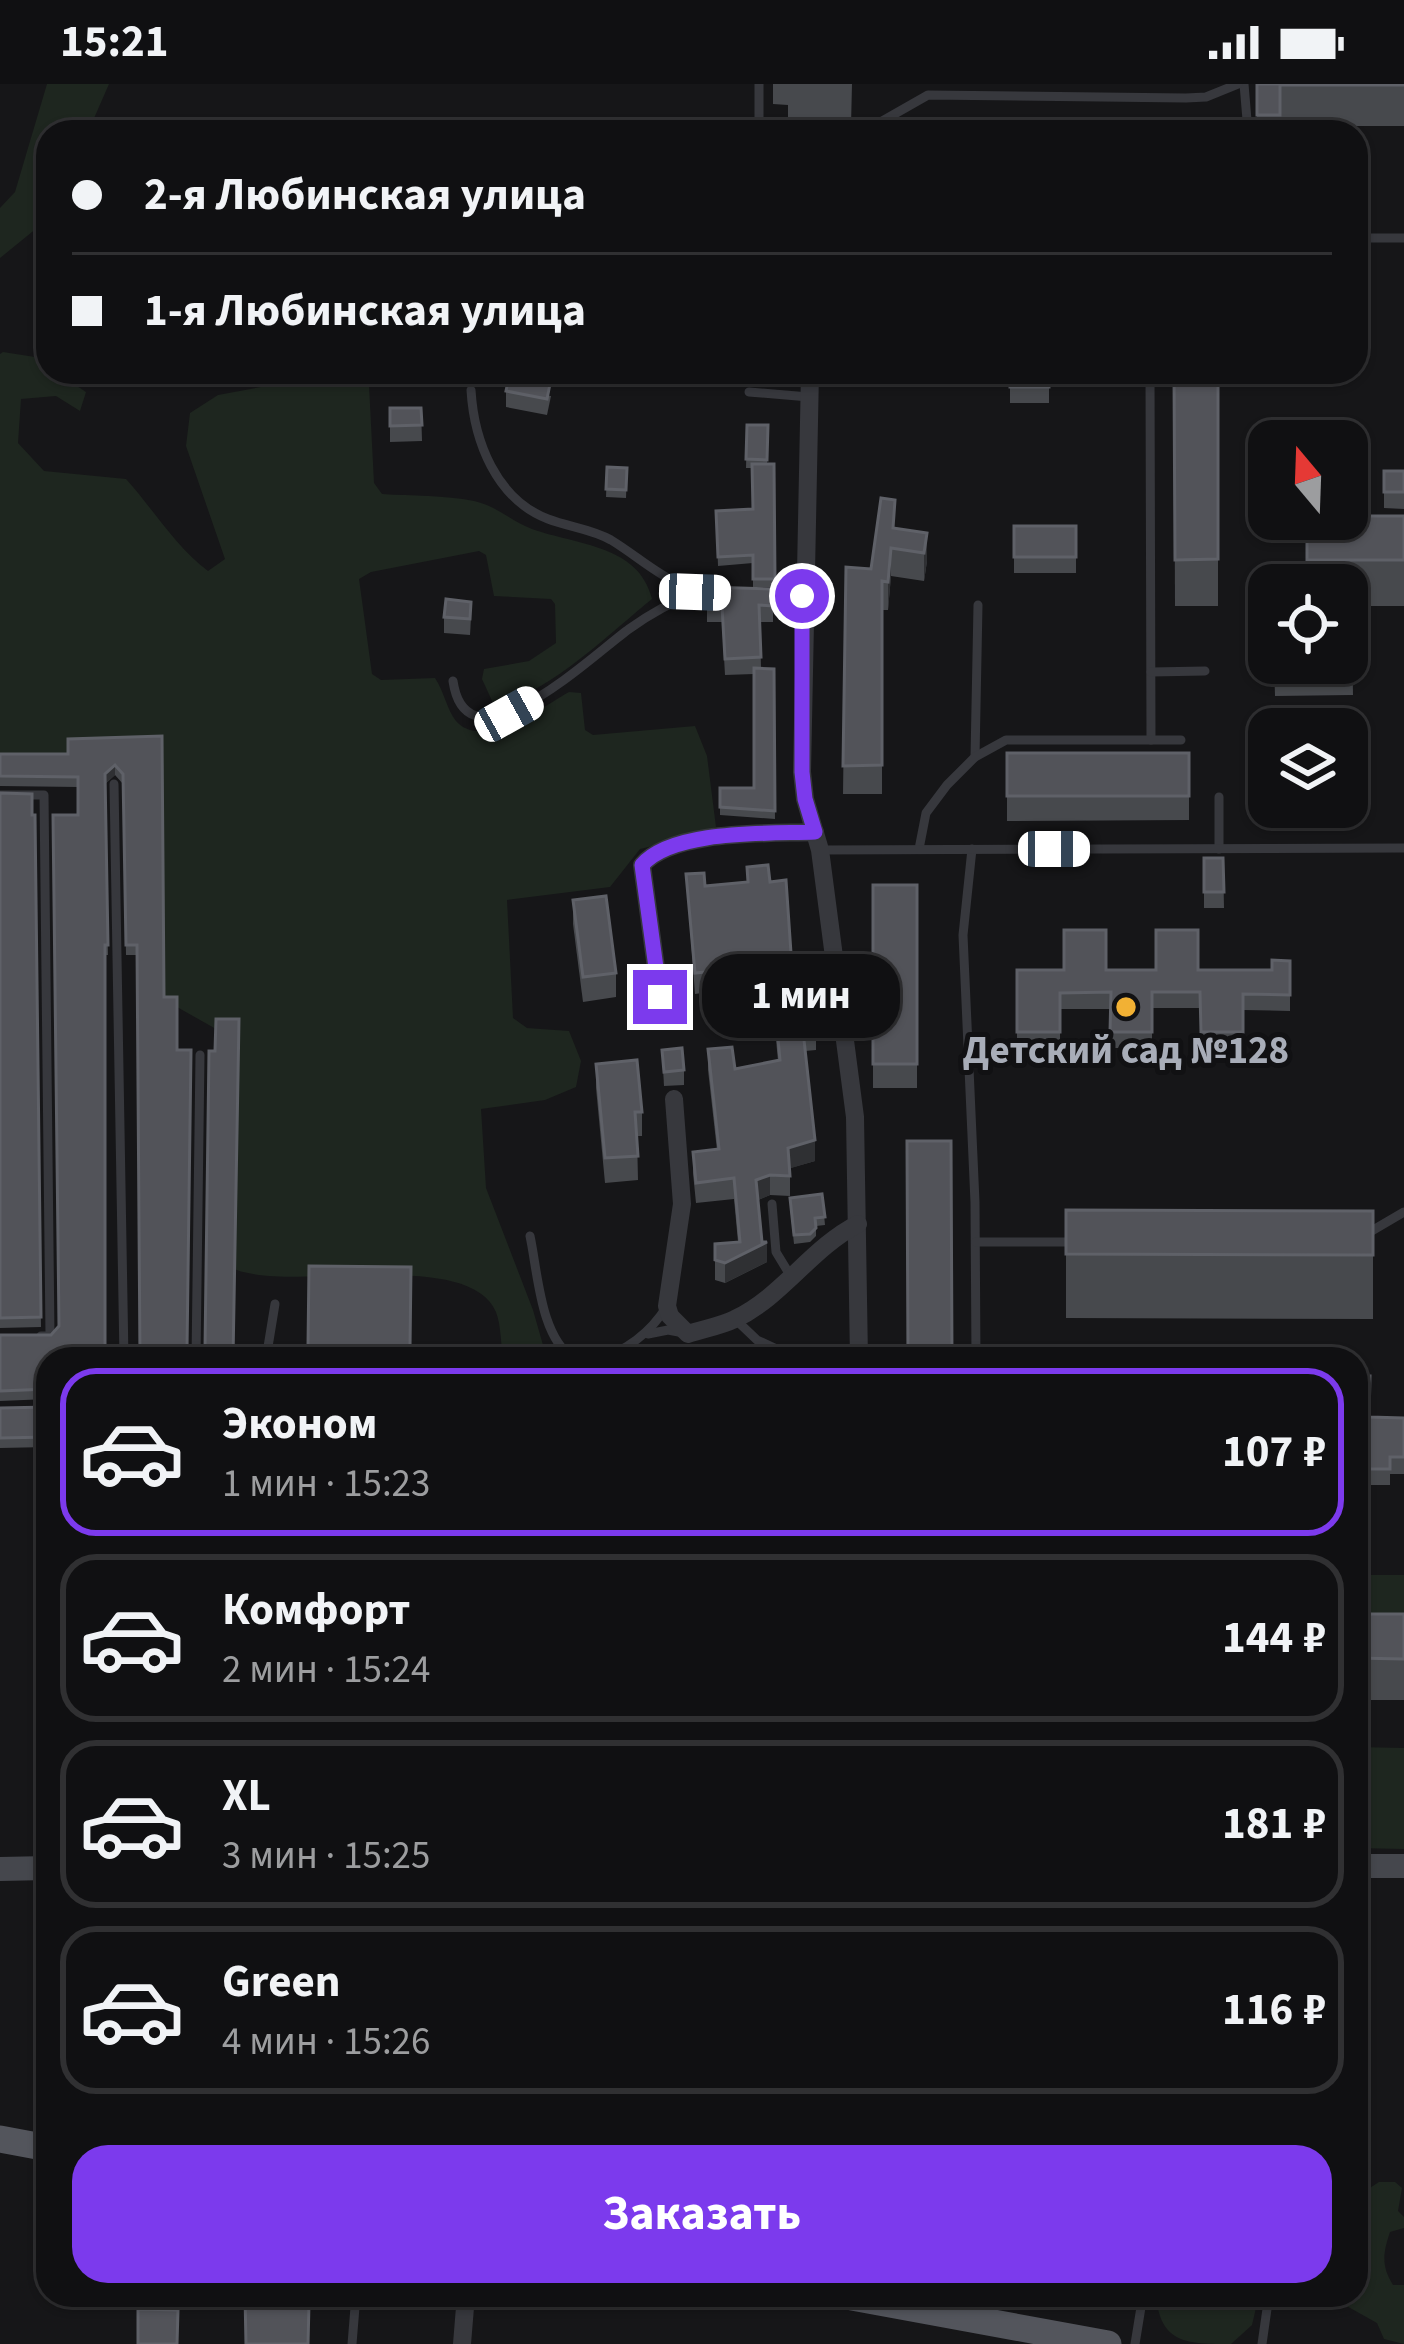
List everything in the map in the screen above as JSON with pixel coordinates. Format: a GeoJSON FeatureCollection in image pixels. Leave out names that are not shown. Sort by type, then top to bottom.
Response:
{"type":"FeatureCollection","features":[{"type":"Feature","properties":{"kind":"main road"},"geometry":{"type":"LineString","coordinates":[[1368,1866],[1404,1866]]}},
{"type":"Feature","properties":{"kind":"main road"},"geometry":{"type":"LineString","coordinates":[[0,1869],[36,1868]]}},
{"type":"Feature","properties":{"kind":"main road"},"geometry":{"type":"LineString","coordinates":[[0,2139],[36,2146]]}},
{"type":"Feature","properties":{"kind":"main road"},"geometry":{"type":"LineString","coordinates":[[906,2307],[1108,2344]]}},
{"type":"Feature","properties":{"kind":"street"},"geometry":{"type":"LineString","coordinates":[[810,384],[802,772],[818,841],[855,1117],[859,1347]]}},
{"type":"Feature","properties":{"kind":"street"},"geometry":{"type":"LineString","coordinates":[[660,997],[642,865],[652,853],[728,836],[818,841]]}},
{"type":"Feature","properties":{"kind":"street"},"geometry":{"type":"LineString","coordinates":[[674,1099],[682,1204],[667,1306],[670,1316],[688,1334],[736,1319],[822,1246],[858,1224]]}},
{"type":"Feature","properties":{"kind":"street"},"geometry":{"type":"LineString","coordinates":[[461,2344],[465,2307]]}},
{"type":"Feature","properties":{"kind":"lane"},"geometry":{"type":"LineString","coordinates":[[759,84],[759,120]]}},
{"type":"Feature","properties":{"kind":"lane"},"geometry":{"type":"LineString","coordinates":[[884,120],[928,94],[1186,98],[1206,97],[1241,84],[1246,120]]}},
{"type":"Feature","properties":{"kind":"lane"},"geometry":{"type":"LineString","coordinates":[[1368,238],[1404,238]]}},
{"type":"Feature","properties":{"kind":"lane"},"geometry":{"type":"LineString","coordinates":[[1150,384],[1151,740]]}},
{"type":"Feature","properties":{"kind":"lane"},"geometry":{"type":"LineString","coordinates":[[471,390],[473,423],[482,452],[520,503],[545,518],[603,536],[668,580],[695,592],[738,594]]}},
{"type":"Feature","properties":{"kind":"lane"},"geometry":{"type":"LineString","coordinates":[[749,392],[809,398]]}},
{"type":"Feature","properties":{"kind":"lane"},"geometry":{"type":"LineString","coordinates":[[453,682],[459,708],[468,715],[509,714],[667,604],[695,592]]}},
{"type":"Feature","properties":{"kind":"lane"},"geometry":{"type":"LineString","coordinates":[[760,595],[802,596]]}},
{"type":"Feature","properties":{"kind":"lane"},"geometry":{"type":"LineString","coordinates":[[975,757],[978,605]]}},
{"type":"Feature","properties":{"kind":"lane"},"geometry":{"type":"LineString","coordinates":[[1151,672],[1205,671]]}},
{"type":"Feature","properties":{"kind":"lane"},"geometry":{"type":"LineString","coordinates":[[919,849],[926,813],[975,757],[1006,740],[1181,740]]}},
{"type":"Feature","properties":{"kind":"lane"},"geometry":{"type":"LineString","coordinates":[[114,784],[124,1347]]}},
{"type":"Feature","properties":{"kind":"lane"},"geometry":{"type":"LineString","coordinates":[[0,795],[44,795],[50,1336],[34,1336]]}},
{"type":"Feature","properties":{"kind":"lane"},"geometry":{"type":"LineString","coordinates":[[1219,797],[1219,849]]}},
{"type":"Feature","properties":{"kind":"lane"},"geometry":{"type":"LineString","coordinates":[[818,841],[919,849],[1404,848]]}},
{"type":"Feature","properties":{"kind":"lane"},"geometry":{"type":"LineString","coordinates":[[972,849],[963,935],[976,1347]]}},
{"type":"Feature","properties":{"kind":"lane"},"geometry":{"type":"LineString","coordinates":[[196,1347],[200,1055]]}},
{"type":"Feature","properties":{"kind":"lane"},"geometry":{"type":"LineString","coordinates":[[772,1204],[776,1252],[790,1274]]}},
{"type":"Feature","properties":{"kind":"lane"},"geometry":{"type":"LineString","coordinates":[[1352,1242],[1404,1212]]}},
{"type":"Feature","properties":{"kind":"lane"},"geometry":{"type":"LineString","coordinates":[[530,1237],[549,1323],[562,1347]]}},
{"type":"Feature","properties":{"kind":"lane"},"geometry":{"type":"LineString","coordinates":[[976,1242],[1074,1242]]}},
{"type":"Feature","properties":{"kind":"lane"},"geometry":{"type":"LineString","coordinates":[[268,1347],[274,1304]]}},
{"type":"Feature","properties":{"kind":"lane"},"geometry":{"type":"LineString","coordinates":[[626,1347],[667,1306]]}},
{"type":"Feature","properties":{"kind":"lane"},"geometry":{"type":"LineString","coordinates":[[736,1319],[772,1347]]}},
{"type":"Feature","properties":{"kind":"lane"},"geometry":{"type":"LineString","coordinates":[[637,1339],[668,1330],[688,1334]]}},
{"type":"Feature","properties":{"kind":"lane"},"geometry":{"type":"LineString","coordinates":[[352,2344],[355,2307]]}},
{"type":"Feature","properties":{"kind":"lane"},"geometry":{"type":"LineString","coordinates":[[1135,2344],[1141,2307]]}},
{"type":"Feature","properties":{"kind":"lane"},"geometry":{"type":"LineString","coordinates":[[1262,2344],[1267,2307]]}},
{"type":"Feature","properties":{"kind":"shaded area"},"geometry":{"type":"Polygon","coordinates":[[[47,84],[109,84],[93,120],[36,120],[47,84]]]}},
{"type":"Feature","properties":{"kind":"shaded area"},"geometry":{"type":"Polygon","coordinates":[[[36,121],[36,229],[0,258],[0,208],[15,192],[36,121]]]}},
{"type":"Feature","properties":{"kind":"shaded area"},"geometry":{"type":"Polygon","coordinates":[[[0,354],[36,358],[36,384],[74,384],[86,392],[80,411],[56,396],[21,399],[18,443],[44,471],[126,479],[208,571],[225,559],[186,446],[190,413],[218,395],[277,384],[367,384],[374,483],[382,494],[482,503],[532,529],[620,557],[645,581],[652,599],[597,645],[533,690],[493,703],[482,679],[484,669],[529,661],[556,643],[551,599],[494,596],[486,555],[479,551],[371,572],[359,579],[372,674],[381,680],[435,678],[453,717],[467,729],[496,729],[569,692],[581,693],[585,730],[593,735],[695,726],[707,756],[716,827],[640,849],[610,887],[507,900],[513,1018],[527,1028],[569,1031],[581,1061],[576,1087],[545,1100],[481,1109],[486,1188],[544,1347],[502,1347],[496,1312],[479,1292],[451,1281],[416,1276],[295,1277],[234,1269],[216,1029],[177,1007],[164,1007],[162,746],[68,764],[0,764],[0,354]]]}},
{"type":"Feature","properties":{"kind":"shaded area"},"geometry":{"type":"Polygon","coordinates":[[[1323,417],[1325,420],[1291,420],[1323,417]]]}},
{"type":"Feature","properties":{"kind":"shaded area"},"geometry":{"type":"Polygon","coordinates":[[[1368,1575],[1404,1575],[1404,1624],[1368,1625],[1368,1575]]]}},
{"type":"Feature","properties":{"kind":"shaded area"},"geometry":{"type":"Polygon","coordinates":[[[1368,1747],[1404,1748],[1404,1849],[1368,1848],[1368,1747]]]}},
{"type":"Feature","properties":{"kind":"shaded area"},"geometry":{"type":"Polygon","coordinates":[[[1379,2182],[1395,2182],[1402,2188],[1398,2211],[1404,2217],[1404,2228],[1390,2232],[1384,2259],[1393,2285],[1404,2285],[1404,2344],[1384,2339],[1377,2323],[1348,2307],[1368,2307],[1368,2189],[1379,2182]]]}},
{"type":"Feature","properties":{"kind":"shaded area"},"geometry":{"type":"Polygon","coordinates":[[[1158,2307],[1256,2307],[1252,2325],[1231,2344],[1178,2338],[1163,2323],[1158,2307]]]}},
{"type":"Feature","properties":{"kind":"building"},"geometry":{"type":"Polygon","coordinates":[[[1257,84],[1404,85],[1280,85],[1280,115],[1257,115],[1257,84]]]}},
{"type":"Feature","properties":{"kind":"building"},"geometry":{"type":"Polygon","coordinates":[[[507,384],[550,384],[547,399],[506,391],[507,384]]]}},
{"type":"Feature","properties":{"kind":"building"},"geometry":{"type":"Polygon","coordinates":[[[1010,384],[1049,384],[1049,387],[1010,384]]]}},
{"type":"Feature","properties":{"kind":"building"},"geometry":{"type":"Polygon","coordinates":[[[1174,384],[1218,384],[1218,559],[1175,560],[1174,384]]]}},
{"type":"Feature","properties":{"kind":"building"},"geometry":{"type":"Polygon","coordinates":[[[390,408],[421,408],[422,425],[390,426],[390,408]]]}},
{"type":"Feature","properties":{"kind":"building"},"geometry":{"type":"Polygon","coordinates":[[[747,425],[768,425],[767,460],[746,459],[747,425]]]}},
{"type":"Feature","properties":{"kind":"building"},"geometry":{"type":"Polygon","coordinates":[[[752,464],[774,464],[775,579],[753,579],[753,555],[718,557],[716,511],[753,509],[752,464]]]}},
{"type":"Feature","properties":{"kind":"building"},"geometry":{"type":"Polygon","coordinates":[[[607,467],[627,468],[626,490],[606,489],[607,467]]]}},
{"type":"Feature","properties":{"kind":"building"},"geometry":{"type":"Polygon","coordinates":[[[1384,471],[1404,471],[1404,492],[1384,492],[1384,471]]]}},
{"type":"Feature","properties":{"kind":"building"},"geometry":{"type":"Polygon","coordinates":[[[881,498],[895,500],[893,528],[927,533],[924,553],[891,548],[888,582],[882,581],[882,765],[843,766],[846,567],[871,569],[881,498]]]}},
{"type":"Feature","properties":{"kind":"building"},"geometry":{"type":"Polygon","coordinates":[[[1368,516],[1404,516],[1404,560],[1307,560],[1307,540],[1368,540],[1368,516]]]}},
{"type":"Feature","properties":{"kind":"building"},"geometry":{"type":"Polygon","coordinates":[[[1014,526],[1076,526],[1076,557],[1014,557],[1014,526]]]}},
{"type":"Feature","properties":{"kind":"building"},"geometry":{"type":"Polygon","coordinates":[[[707,587],[773,589],[773,606],[759,605],[761,657],[725,659],[722,606],[707,606],[707,587]]]}},
{"type":"Feature","properties":{"kind":"building"},"geometry":{"type":"Polygon","coordinates":[[[446,599],[471,602],[470,619],[444,617],[446,599]]]}},
{"type":"Feature","properties":{"kind":"building"},"geometry":{"type":"Polygon","coordinates":[[[754,668],[774,669],[775,811],[720,807],[720,788],[754,788],[754,668]]]}},
{"type":"Feature","properties":{"kind":"building"},"geometry":{"type":"Polygon","coordinates":[[[162,736],[164,997],[177,997],[177,1050],[191,1050],[187,1347],[140,1347],[137,945],[126,945],[123,774],[115,765],[105,774],[105,1347],[36,1347],[36,1390],[0,1391],[0,1335],[51,1335],[59,1326],[53,815],[78,815],[78,777],[0,776],[0,754],[68,754],[68,739],[162,736]]]}},
{"type":"Feature","properties":{"kind":"building"},"geometry":{"type":"Polygon","coordinates":[[[1007,753],[1189,753],[1189,796],[1007,796],[1007,753]]]}},
{"type":"Feature","properties":{"kind":"building"},"geometry":{"type":"Polygon","coordinates":[[[0,793],[32,794],[35,815],[41,1317],[0,1318],[0,793]]]}},
{"type":"Feature","properties":{"kind":"building"},"geometry":{"type":"Polygon","coordinates":[[[1204,858],[1223,858],[1224,892],[1204,892],[1204,858]]]}},
{"type":"Feature","properties":{"kind":"building"},"geometry":{"type":"Polygon","coordinates":[[[768,865],[770,882],[786,880],[794,997],[812,995],[816,1030],[803,1031],[815,1140],[788,1148],[790,1176],[756,1180],[762,1242],[767,1242],[725,1263],[715,1260],[715,1244],[740,1242],[734,1178],[696,1183],[693,1152],[719,1149],[708,1049],[732,1047],[735,1069],[780,1060],[771,966],[760,967],[760,962],[716,966],[716,971],[695,973],[686,874],[704,873],[705,886],[748,882],[747,867],[768,865]]]}},
{"type":"Feature","properties":{"kind":"building"},"geometry":{"type":"Polygon","coordinates":[[[873,885],[917,885],[917,1064],[873,1064],[873,885]]]}},
{"type":"Feature","properties":{"kind":"building"},"geometry":{"type":"Polygon","coordinates":[[[606,896],[616,973],[583,977],[573,900],[606,896]]]}},
{"type":"Feature","properties":{"kind":"building"},"geometry":{"type":"Polygon","coordinates":[[[1064,930],[1106,930],[1106,970],[1156,970],[1156,930],[1198,930],[1198,970],[1272,970],[1272,960],[1290,961],[1290,995],[1243,994],[1243,1032],[1201,1032],[1200,992],[1152,992],[1152,1032],[1110,1032],[1111,992],[1060,993],[1060,1032],[1017,1032],[1017,970],[1064,970],[1064,930]]]}},
{"type":"Feature","properties":{"kind":"building"},"geometry":{"type":"Polygon","coordinates":[[[216,1019],[239,1019],[233,1347],[205,1347],[209,1051],[215,1051],[216,1019]]]}},
{"type":"Feature","properties":{"kind":"building"},"geometry":{"type":"Polygon","coordinates":[[[682,1048],[684,1070],[664,1072],[662,1050],[682,1048]]]}},
{"type":"Feature","properties":{"kind":"building"},"geometry":{"type":"Polygon","coordinates":[[[637,1060],[642,1112],[635,1112],[638,1156],[605,1158],[596,1064],[637,1060]]]}},
{"type":"Feature","properties":{"kind":"building"},"geometry":{"type":"Polygon","coordinates":[[[907,1141],[951,1141],[952,1347],[908,1347],[907,1141]]]}},
{"type":"Feature","properties":{"kind":"building"},"geometry":{"type":"Polygon","coordinates":[[[822,1194],[825,1217],[815,1218],[816,1228],[810,1234],[794,1235],[790,1198],[822,1194]]]}},
{"type":"Feature","properties":{"kind":"building"},"geometry":{"type":"Polygon","coordinates":[[[1066,1210],[1373,1211],[1373,1255],[1066,1254],[1066,1210]]]}},
{"type":"Feature","properties":{"kind":"building"},"geometry":{"type":"Polygon","coordinates":[[[309,1266],[411,1267],[410,1347],[308,1346],[309,1266]]]}},
{"type":"Feature","properties":{"kind":"building"},"geometry":{"type":"Polygon","coordinates":[[[1368,1376],[1370,1376],[1369,1417],[1404,1418],[1404,1457],[1390,1457],[1390,1469],[1369,1469],[1368,1545],[1368,1376]]]}},
{"type":"Feature","properties":{"kind":"building"},"geometry":{"type":"Polygon","coordinates":[[[36,1407],[36,1437],[0,1438],[0,1408],[36,1407]]]}},
{"type":"Feature","properties":{"kind":"building"},"geometry":{"type":"Polygon","coordinates":[[[1368,1614],[1404,1614],[1404,1659],[1368,1658],[1368,1614]]]}},
{"type":"Feature","properties":{"kind":"building"},"geometry":{"type":"Polygon","coordinates":[[[245,2307],[309,2307],[308,2344],[246,2344],[245,2307]]]}},
{"type":"Feature","properties":{"kind":"building"},"geometry":{"type":"Polygon","coordinates":[[[138,2309],[178,2310],[177,2344],[138,2344],[138,2309]]]}},
{"type":"Feature","properties":{"kind":"place","name":"Детский сад №128"},"geometry":{"type":"Point","coordinates":[1126,1007]}},
{"type":"Feature","properties":{"kind":"route"},"geometry":{"type":"LineString","coordinates":[[660,997],[642,865],[652,853],[728,836],[815,832],[802,772],[802,596]]}}]}
